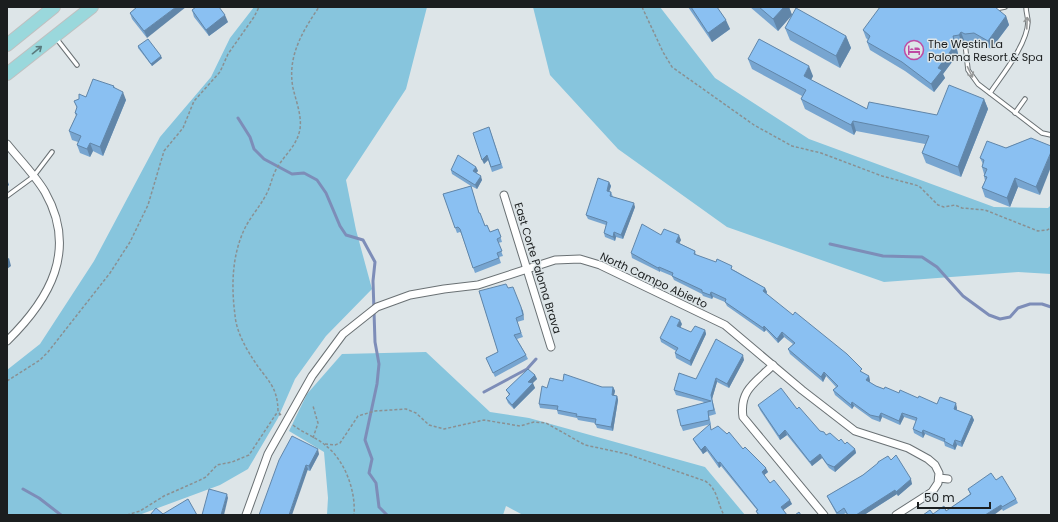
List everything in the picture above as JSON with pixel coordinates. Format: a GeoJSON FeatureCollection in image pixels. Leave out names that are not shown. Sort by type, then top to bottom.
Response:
{"type":"FeatureCollection","features":[{"type":"Feature","properties":{"kind":"main road"},"geometry":{"type":"LineString","coordinates":[[7,45],[54,7]]}},
{"type":"Feature","properties":{"kind":"main road"},"geometry":{"type":"LineString","coordinates":[[7,74],[92,7]]}},
{"type":"Feature","properties":{"kind":"street"},"geometry":{"type":"LineString","coordinates":[[7,144],[44,191],[59,224],[61,246],[54,276],[44,298],[24,325],[7,341]]}},
{"type":"Feature","properties":{"kind":"street","name":"East Corte Paloma Brava"},"geometry":{"type":"LineString","coordinates":[[504,195],[551,347]]}},
{"type":"Feature","properties":{"kind":"street","name":"North Campo Abierto"},"geometry":{"type":"LineString","coordinates":[[246,515],[268,454],[312,376],[324,362],[343,334],[377,306],[410,295],[478,285],[528,270],[554,260],[580,259],[600,265],[725,325],[855,430],[908,448],[928,458],[935,465],[939,478]]}},
{"type":"Feature","properties":{"kind":"street"},"geometry":{"type":"LineString","coordinates":[[773,365],[746,392],[738,407],[749,425],[824,515]]}},
{"type":"Feature","properties":{"kind":"street"},"geometry":{"type":"LineString","coordinates":[[896,515],[932,492],[938,483],[939,478],[948,479]]}},
{"type":"Feature","properties":{"kind":"lane"},"geometry":{"type":"LineString","coordinates":[[995,9],[1005,7]]}},
{"type":"Feature","properties":{"kind":"lane"},"geometry":{"type":"LineString","coordinates":[[990,93],[1011,63],[1025,36],[1028,22],[1026,7]]}},
{"type":"Feature","properties":{"kind":"lane"},"geometry":{"type":"LineString","coordinates":[[54,36],[77,66]]}},
{"type":"Feature","properties":{"kind":"lane"},"geometry":{"type":"LineString","coordinates":[[965,43],[968,70],[978,84],[1042,133],[1051,135]]}},
{"type":"Feature","properties":{"kind":"lane"},"geometry":{"type":"LineString","coordinates":[[1015,113],[1025,99]]}},
{"type":"Feature","properties":{"kind":"lane"},"geometry":{"type":"LineString","coordinates":[[7,196],[33,177],[52,152]]}},
{"type":"Feature","properties":{"kind":"path"},"geometry":{"type":"LineString","coordinates":[[7,381],[36,363],[48,352],[110,273],[133,238],[148,206],[164,151],[184,128],[194,100],[220,72],[228,54],[254,17],[259,7]]}},
{"type":"Feature","properties":{"kind":"path"},"geometry":{"type":"LineString","coordinates":[[127,515],[140,511],[164,496],[206,477],[217,465],[232,462],[249,455],[276,414],[281,415],[278,412],[278,402],[274,388],[252,358],[237,325],[234,304],[234,259],[236,248],[246,226],[267,193],[278,166],[297,140],[300,128],[292,80],[292,60],[300,36],[319,7]]}},
{"type":"Feature","properties":{"kind":"path"},"geometry":{"type":"LineString","coordinates":[[642,7],[662,52],[672,67],[694,80],[737,114],[782,141],[804,150],[821,153],[882,176],[920,186],[934,202],[944,207],[955,205],[962,208],[985,210],[1038,231],[1051,228]]}},
{"type":"Feature","properties":{"kind":"path"},"geometry":{"type":"LineString","coordinates":[[313,406],[318,423],[313,438]]}},
{"type":"Feature","properties":{"kind":"path"},"geometry":{"type":"LineString","coordinates":[[293,425],[325,444],[335,445],[340,443],[358,416],[391,408],[410,410],[429,425],[444,429],[484,420],[520,426],[540,422],[546,423],[585,445],[627,454],[705,481],[714,489],[724,515]]}},
{"type":"Feature","properties":{"kind":"path"},"geometry":{"type":"LineString","coordinates":[[325,444],[342,466],[348,479],[354,506],[354,515]]}},
{"type":"Feature","properties":{"kind":"shaded area"},"geometry":{"type":"Polygon","coordinates":[[[254,7],[427,7],[406,89],[346,180],[356,230],[372,289],[326,336],[295,379],[278,418],[248,469],[220,485],[139,515],[7,515],[7,370],[40,344],[94,261],[160,137],[211,77],[230,38],[254,7]]]}},
{"type":"Feature","properties":{"kind":"shaded area"},"geometry":{"type":"Polygon","coordinates":[[[533,7],[660,7],[715,78],[809,139],[994,207],[1048,208],[1051,205],[1051,274],[1018,272],[884,282],[727,227],[618,149],[550,75],[533,7]]]}},
{"type":"Feature","properties":{"kind":"shaded area"},"geometry":{"type":"Polygon","coordinates":[[[426,352],[490,412],[529,418],[705,467],[745,515],[523,515],[506,506],[503,515],[327,515],[328,498],[324,452],[289,431],[307,394],[342,354],[426,352]]]}},
{"type":"Feature","properties":{"kind":"building"},"geometry":{"type":"Polygon","coordinates":[[[137,7],[176,7],[144,31],[130,13],[137,7]]]}},
{"type":"Feature","properties":{"kind":"building"},"geometry":{"type":"Polygon","coordinates":[[[196,7],[219,7],[225,15],[206,30],[192,10],[196,7]]]}},
{"type":"Feature","properties":{"kind":"building"},"geometry":{"type":"Polygon","coordinates":[[[691,7],[717,7],[726,20],[708,33],[691,7]]]}},
{"type":"Feature","properties":{"kind":"building"},"geometry":{"type":"Polygon","coordinates":[[[759,7],[784,7],[773,19],[759,7]]]}},
{"type":"Feature","properties":{"kind":"building","name":"The Westin La Paloma Resort & Spa"},"geometry":{"type":"Polygon","coordinates":[[[880,7],[995,7],[1006,16],[988,41],[974,33],[965,34],[961,32],[959,35],[953,36],[955,45],[938,68],[942,70],[931,84],[902,62],[867,42],[870,36],[863,30],[880,7]]]}},
{"type":"Feature","properties":{"kind":"building"},"geometry":{"type":"Polygon","coordinates":[[[796,8],[846,36],[836,56],[785,28],[796,8]]]}},
{"type":"Feature","properties":{"kind":"building"},"geometry":{"type":"Polygon","coordinates":[[[148,39],[161,56],[151,64],[138,46],[148,39]]]}},
{"type":"Feature","properties":{"kind":"building"},"geometry":{"type":"Polygon","coordinates":[[[759,39],[809,66],[804,76],[867,109],[869,102],[937,115],[949,85],[984,99],[958,167],[922,153],[929,136],[853,121],[851,125],[801,99],[806,90],[748,59],[759,39]]]}},
{"type":"Feature","properties":{"kind":"building"},"geometry":{"type":"Polygon","coordinates":[[[93,79],[114,86],[113,87],[123,92],[100,147],[90,143],[87,149],[77,145],[81,136],[69,131],[77,114],[75,113],[77,107],[74,101],[79,99],[79,94],[86,97],[93,79]]]}},
{"type":"Feature","properties":{"kind":"building"},"geometry":{"type":"Polygon","coordinates":[[[489,127],[501,164],[491,167],[487,155],[482,160],[473,133],[489,127]]]}},
{"type":"Feature","properties":{"kind":"building"},"geometry":{"type":"Polygon","coordinates":[[[1031,138],[1051,146],[1051,152],[1036,187],[1015,178],[1007,198],[982,188],[987,177],[984,176],[987,169],[982,167],[984,160],[980,158],[987,141],[1006,148],[1031,138]]]}},
{"type":"Feature","properties":{"kind":"building"},"geometry":{"type":"Polygon","coordinates":[[[458,155],[476,167],[473,171],[481,176],[475,185],[451,170],[458,155]]]}},
{"type":"Feature","properties":{"kind":"building"},"geometry":{"type":"Polygon","coordinates":[[[598,178],[609,182],[607,191],[611,192],[610,196],[634,203],[621,235],[614,232],[613,237],[604,233],[607,222],[586,215],[598,178]]]}},
{"type":"Feature","properties":{"kind":"building"},"geometry":{"type":"Polygon","coordinates":[[[471,186],[479,213],[485,226],[487,225],[490,232],[498,229],[501,237],[497,239],[502,251],[497,253],[499,258],[473,268],[460,229],[458,227],[455,228],[443,194],[471,186]]]}},
{"type":"Feature","properties":{"kind":"building"},"geometry":{"type":"Polygon","coordinates":[[[642,224],[661,235],[664,229],[679,235],[676,242],[695,251],[694,254],[716,262],[717,259],[732,266],[731,269],[765,288],[763,291],[793,315],[795,312],[847,354],[862,369],[860,371],[869,376],[866,380],[876,386],[884,389],[885,387],[899,393],[900,390],[937,404],[940,397],[956,403],[954,409],[972,416],[961,442],[955,440],[953,446],[944,441],[945,439],[923,430],[922,433],[913,429],[917,418],[902,413],[899,421],[881,413],[879,417],[870,415],[852,402],[851,405],[833,390],[838,386],[824,372],[821,377],[788,349],[795,343],[782,332],[777,339],[764,326],[763,328],[725,302],[726,299],[711,292],[710,295],[702,292],[702,290],[672,276],[673,273],[659,267],[658,268],[631,253],[642,224]]]}},
{"type":"Feature","properties":{"kind":"building"},"geometry":{"type":"Polygon","coordinates":[[[506,284],[508,288],[513,287],[521,307],[523,315],[516,318],[521,333],[514,335],[526,355],[493,373],[486,358],[498,352],[479,291],[506,284]]]}},
{"type":"Feature","properties":{"kind":"building"},"geometry":{"type":"Polygon","coordinates":[[[671,316],[680,320],[677,326],[691,332],[695,326],[705,330],[690,361],[675,353],[678,348],[660,338],[671,316]]]}},
{"type":"Feature","properties":{"kind":"building"},"geometry":{"type":"Polygon","coordinates":[[[716,339],[743,355],[727,384],[716,378],[711,395],[714,410],[708,411],[709,420],[681,426],[677,410],[711,401],[674,390],[679,373],[696,379],[716,339]]]}},
{"type":"Feature","properties":{"kind":"building"},"geometry":{"type":"Polygon","coordinates":[[[528,369],[535,375],[528,382],[533,383],[512,405],[506,398],[510,394],[506,390],[528,369]]]}},
{"type":"Feature","properties":{"kind":"building"},"geometry":{"type":"Polygon","coordinates":[[[564,374],[602,387],[613,387],[612,395],[617,396],[611,427],[595,424],[596,419],[576,416],[577,414],[557,410],[558,406],[539,404],[542,386],[547,388],[550,378],[563,381],[564,374]]]}},
{"type":"Feature","properties":{"kind":"building"},"geometry":{"type":"Polygon","coordinates":[[[781,388],[797,409],[799,407],[820,431],[824,432],[826,435],[830,433],[839,441],[841,439],[845,444],[847,442],[855,449],[834,467],[827,464],[820,454],[810,462],[785,430],[779,436],[758,405],[781,388]]]}},
{"type":"Feature","properties":{"kind":"building"},"geometry":{"type":"Polygon","coordinates":[[[710,424],[711,430],[718,426],[727,434],[729,432],[743,449],[745,447],[766,468],[762,472],[770,483],[774,480],[790,500],[781,507],[787,515],[759,515],[756,511],[758,510],[720,462],[718,463],[705,446],[701,450],[693,439],[710,424]]]}},
{"type":"Feature","properties":{"kind":"building"},"geometry":{"type":"Polygon","coordinates":[[[292,436],[318,449],[309,466],[306,465],[289,515],[259,515],[279,460],[292,436]]]}},
{"type":"Feature","properties":{"kind":"building"},"geometry":{"type":"Polygon","coordinates":[[[896,455],[911,479],[896,492],[895,490],[856,515],[848,515],[844,508],[837,513],[827,496],[863,475],[878,462],[888,456],[891,460],[896,455]]]}},
{"type":"Feature","properties":{"kind":"building"},"geometry":{"type":"Polygon","coordinates":[[[991,473],[996,480],[1002,476],[1016,499],[1002,507],[1001,505],[985,515],[923,515],[930,510],[933,514],[944,506],[946,511],[971,494],[968,489],[991,473]]]}},
{"type":"Feature","properties":{"kind":"building"},"geometry":{"type":"Polygon","coordinates":[[[209,489],[227,494],[221,515],[202,515],[209,489]]]}},
{"type":"Feature","properties":{"kind":"building"},"geometry":{"type":"Polygon","coordinates":[[[188,499],[197,515],[150,515],[156,508],[163,514],[188,499]]]}},
{"type":"Feature","properties":{"kind":"waterway"},"geometry":{"type":"LineString","coordinates":[[238,118],[250,137],[254,149],[264,159],[292,174],[304,173],[317,180],[326,193],[340,226],[346,235],[363,240],[375,262],[373,281],[375,342],[379,364],[377,384],[365,440],[372,459],[369,473],[376,483],[379,507],[387,515]]}},
{"type":"Feature","properties":{"kind":"waterway"},"geometry":{"type":"LineString","coordinates":[[830,244],[883,256],[922,257],[937,267],[963,296],[989,315],[1000,319],[1010,317],[1018,308],[1030,304],[1042,304],[1051,307]]}},
{"type":"Feature","properties":{"kind":"waterway"},"geometry":{"type":"LineString","coordinates":[[484,392],[527,369],[536,359]]}},
{"type":"Feature","properties":{"kind":"waterway"},"geometry":{"type":"LineString","coordinates":[[23,489],[39,498],[61,515]]}},
{"type":"Feature","properties":{"kind":"place","name":"The Westin La Paloma Resort & Spa"},"geometry":{"type":"Point","coordinates":[914,50]}}]}
